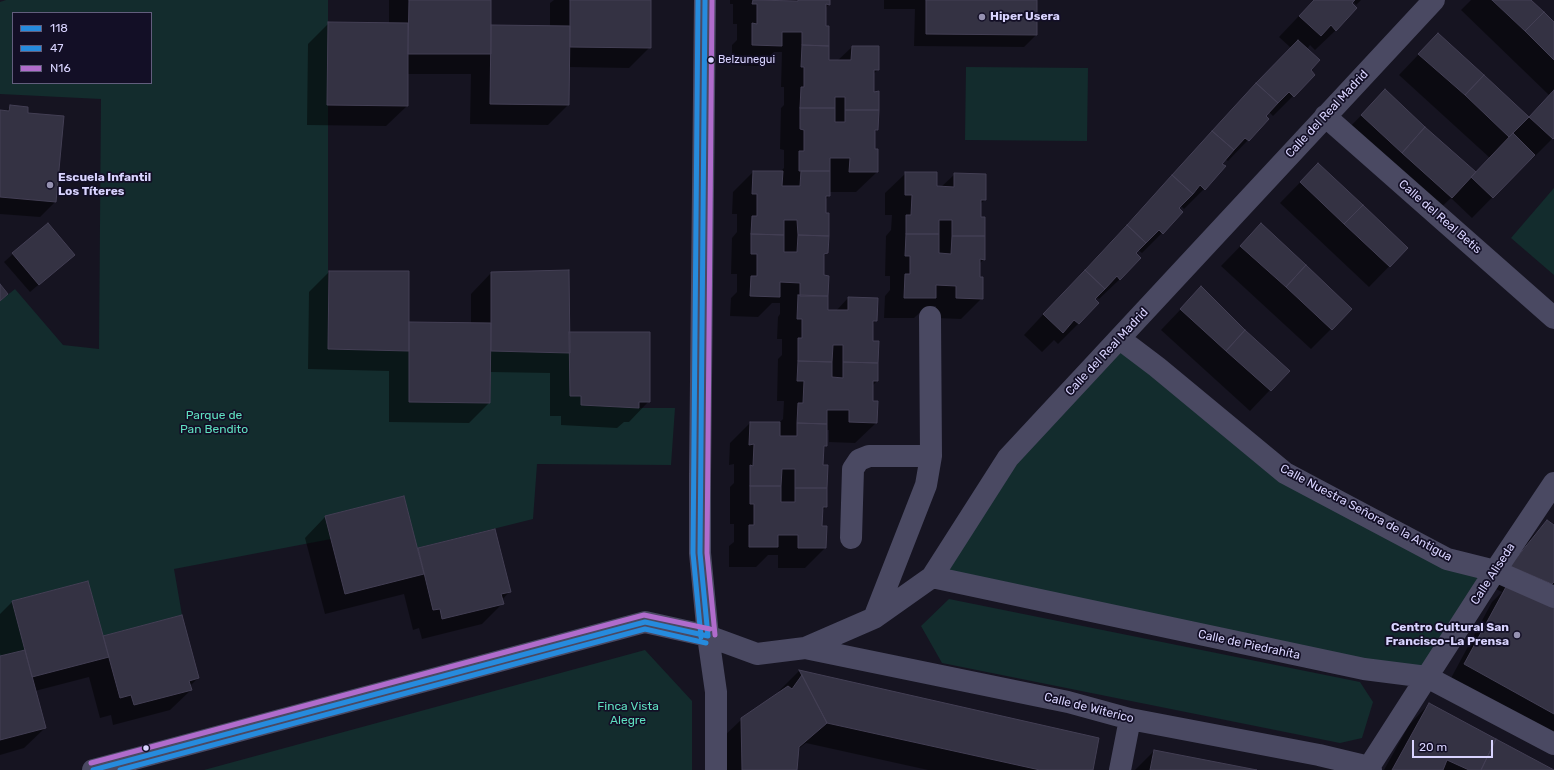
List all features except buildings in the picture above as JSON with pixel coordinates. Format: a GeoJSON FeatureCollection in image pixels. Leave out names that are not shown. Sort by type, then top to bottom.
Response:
{"type":"FeatureCollection","features":[{"type":"Feature","properties":{"kind":"street"},"geometry":{"type":"LineString","coordinates":[[705,0],[700,553],[708,636],[716,692],[716,770]]}},
{"type":"Feature","properties":{"kind":"street","name":"Calle del Real Madrid"},"geometry":{"type":"LineString","coordinates":[[708,636],[758,654],[805,648],[874,618],[932,577],[1008,458],[1434,0]]}},
{"type":"Feature","properties":{"kind":"street","name":"Calle del Real Betis"},"geometry":{"type":"LineString","coordinates":[[1325,116],[1554,318]]}},
{"type":"Feature","properties":{"kind":"street"},"geometry":{"type":"LineString","coordinates":[[874,618],[926,485],[931,456],[930,316]]}},
{"type":"Feature","properties":{"kind":"street","name":"Calle Nuestra Señora de la Antigua"},"geometry":{"type":"LineString","coordinates":[[1120,339],[1157,366],[1285,472],[1447,559],[1495,571],[1554,597]]}},
{"type":"Feature","properties":{"kind":"street"},"geometry":{"type":"LineString","coordinates":[[851,538],[853,469],[859,460],[869,456],[931,456]]}},
{"type":"Feature","properties":{"kind":"street","name":"Calle Aliseda"},"geometry":{"type":"LineString","coordinates":[[1370,768],[1495,571],[1554,483]]}},
{"type":"Feature","properties":{"kind":"street","name":"Calle de Piedrahíta"},"geometry":{"type":"LineString","coordinates":[[932,577],[1364,669],[1427,677],[1554,744]]}},
{"type":"Feature","properties":{"kind":"street"},"geometry":{"type":"LineString","coordinates":[[93,770],[645,622],[708,636]]}},
{"type":"Feature","properties":{"kind":"street","name":"Calle de Witerico"},"geometry":{"type":"LineString","coordinates":[[805,648],[1060,701],[1130,719],[1319,755],[1370,768]]}},
{"type":"Feature","properties":{"kind":"street"},"geometry":{"type":"LineString","coordinates":[[1120,770],[1130,719]]}},
{"type":"Feature","properties":{"kind":"green space","name":"Parque de Pan Bendito"},"geometry":{"type":"Polygon","coordinates":[[[6,0],[328,0],[328,349],[409,351],[409,402],[490,403],[491,351],[570,353],[570,396],[581,396],[581,405],[675,408],[671,465],[537,464],[533,519],[417,548],[404,496],[325,516],[331,539],[174,569],[182,615],[103,636],[88,581],[12,601],[25,650],[0,656],[0,301],[15,289],[63,345],[99,349],[101,99],[0,94],[0,2],[6,0]]]}},
{"type":"Feature","properties":{"kind":"green space"},"geometry":{"type":"Polygon","coordinates":[[[966,67],[1088,68],[1087,141],[965,140],[966,67]]]}},
{"type":"Feature","properties":{"kind":"green space"},"geometry":{"type":"Polygon","coordinates":[[[1554,188],[1554,275],[1511,238],[1554,188]]]}},
{"type":"Feature","properties":{"kind":"green space"},"geometry":{"type":"Polygon","coordinates":[[[1120,339],[1284,477],[1492,574],[1427,677],[932,577],[1008,458],[1120,339]]]}},
{"type":"Feature","properties":{"kind":"green space"},"geometry":{"type":"Polygon","coordinates":[[[949,599],[1360,682],[1373,702],[1362,738],[1340,743],[942,663],[921,626],[949,599]]]}},
{"type":"Feature","properties":{"kind":"green space","name":"Finca Vista Alegre"},"geometry":{"type":"Polygon","coordinates":[[[645,650],[692,701],[692,770],[204,770],[645,650]]]}},
{"type":"Feature","properties":{"kind":"transit line","name":"47"},"geometry":{"type":"LineString","coordinates":[[698,0],[693,553],[701,637]]}},
{"type":"Feature","properties":{"kind":"transit line","name":"118"},"geometry":{"type":"LineString","coordinates":[[705,0],[700,553],[708,636]]}},
{"type":"Feature","properties":{"kind":"transit line","name":"N16"},"geometry":{"type":"LineString","coordinates":[[712,0],[707,553],[715,635]]}},
{"type":"Feature","properties":{"kind":"transit line","name":"N16"},"geometry":{"type":"LineString","coordinates":[[91,763],[644,615],[710,629]]}},
{"type":"Feature","properties":{"kind":"transit line","name":"118"},"geometry":{"type":"LineString","coordinates":[[93,770],[645,622],[708,636]]}},
{"type":"Feature","properties":{"kind":"transit line","name":"47"},"geometry":{"type":"LineString","coordinates":[[120,770],[645,629],[706,643]]}},
{"type":"Feature","properties":{"kind":"place","name":"Hiper Usera"},"geometry":{"type":"Point","coordinates":[982,17]}},
{"type":"Feature","properties":{"kind":"place","name":"Belzunegui"},"geometry":{"type":"Point","coordinates":[711,60]}},
{"type":"Feature","properties":{"kind":"place","name":"Escuela Infantil Los Títeres"},"geometry":{"type":"Point","coordinates":[50,185]}},
{"type":"Feature","properties":{"kind":"place","name":"Centro Cultural San Francisco-La Prensa"},"geometry":{"type":"Point","coordinates":[1517,635]}}]}
